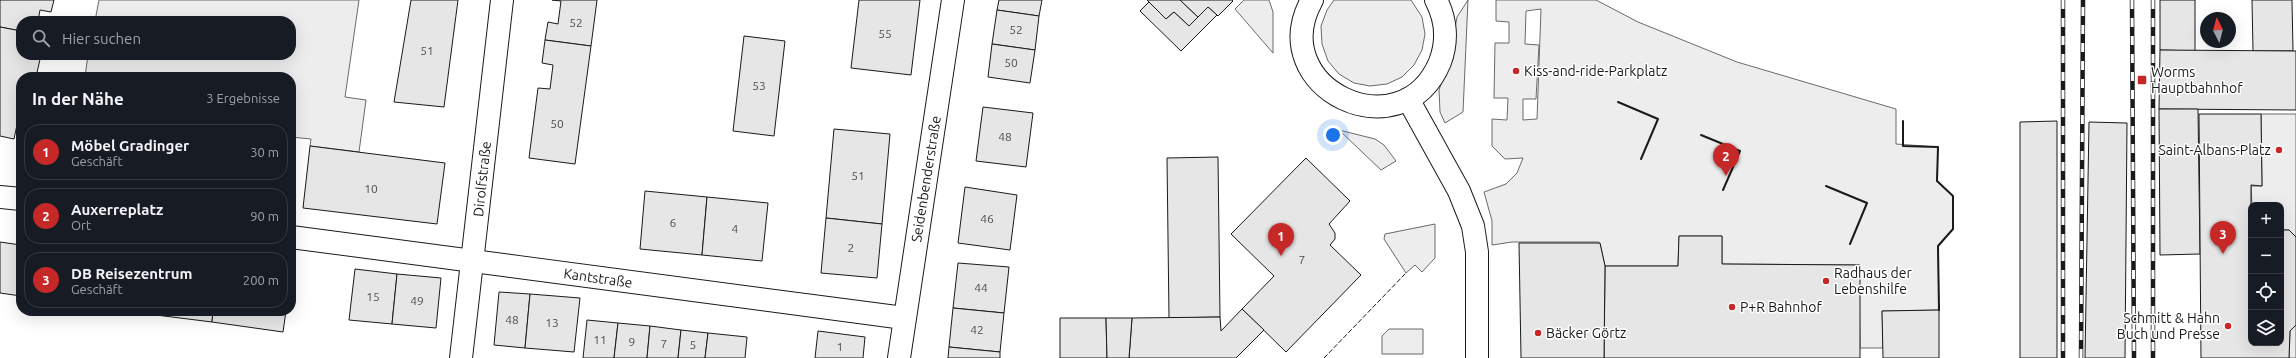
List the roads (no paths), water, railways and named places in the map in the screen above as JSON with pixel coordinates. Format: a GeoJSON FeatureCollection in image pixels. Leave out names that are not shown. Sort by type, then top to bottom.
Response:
{"type":"FeatureCollection","features":[{"type":"Feature","properties":{"kind":"street","name":"Dirolfstraße"},"geometry":{"type":"LineString","coordinates":[[461,358],[502,0]]}},
{"type":"Feature","properties":{"kind":"street","name":"Seidenbenderstraße"},"geometry":{"type":"LineString","coordinates":[[899,358],[953,0]]}},
{"type":"Feature","properties":{"kind":"street"},"geometry":{"type":"LineString","coordinates":[[1312,0],[1304,20],[1303,47],[1313,73],[1321,84],[1331,93],[1356,104],[1384,106],[1408,99],[1429,80],[1442,57],[1445,32],[1444,19],[1436,0]]}},
{"type":"Feature","properties":{"kind":"street"},"geometry":{"type":"LineString","coordinates":[[1408,99],[1458,191],[1473,226],[1477,252],[1477,358]]}},
{"type":"Feature","properties":{"kind":"street"},"geometry":{"type":"LineString","coordinates":[[0,196],[16,198]]}},
{"type":"Feature","properties":{"kind":"street","name":"Kantstraße"},"geometry":{"type":"LineString","coordinates":[[296,238],[904,318]]}},
{"type":"Feature","properties":{"kind":"railway"},"geometry":{"type":"LineString","coordinates":[[2063,0],[2063,358]]}},
{"type":"Feature","properties":{"kind":"railway"},"geometry":{"type":"LineString","coordinates":[[2081,358],[2083,0]]}},
{"type":"Feature","properties":{"kind":"railway"},"geometry":{"type":"LineString","coordinates":[[2132,0],[2134,358]]}},
{"type":"Feature","properties":{"kind":"railway"},"geometry":{"type":"LineString","coordinates":[[2153,0],[2153,358]]}},
{"type":"Feature","properties":{"kind":"place","name":"Kiss-and-ride-Parkplatz"},"geometry":{"type":"Point","coordinates":[1516,71]}},
{"type":"Feature","properties":{"kind":"place","name":"Worms Hauptbahnhof"},"geometry":{"type":"Point","coordinates":[2142,80]}},
{"type":"Feature","properties":{"kind":"place","name":"Saint-Albans-Platz"},"geometry":{"type":"Point","coordinates":[2279,150]}},
{"type":"Feature","properties":{"kind":"place","name":"Auxerreplatz"},"geometry":{"type":"Point","coordinates":[1726,176]}},
{"type":"Feature","properties":{"kind":"place","name":"DB Reisezentrum"},"geometry":{"type":"Point","coordinates":[2223,254]}},
{"type":"Feature","properties":{"kind":"place","name":"Möbel Gradinger"},"geometry":{"type":"Point","coordinates":[1281,256]}},
{"type":"Feature","properties":{"kind":"place","name":"Radhaus der Lebenshilfe"},"geometry":{"type":"Point","coordinates":[1826,281]}},
{"type":"Feature","properties":{"kind":"place","name":"P+R Bahnhof"},"geometry":{"type":"Point","coordinates":[1732,307]}},
{"type":"Feature","properties":{"kind":"place","name":"Schmitt & Hahn Buch und Presse"},"geometry":{"type":"Point","coordinates":[2228,326]}},
{"type":"Feature","properties":{"kind":"place","name":"Bäcker Görtz"},"geometry":{"type":"Point","coordinates":[1538,333]}}]}
